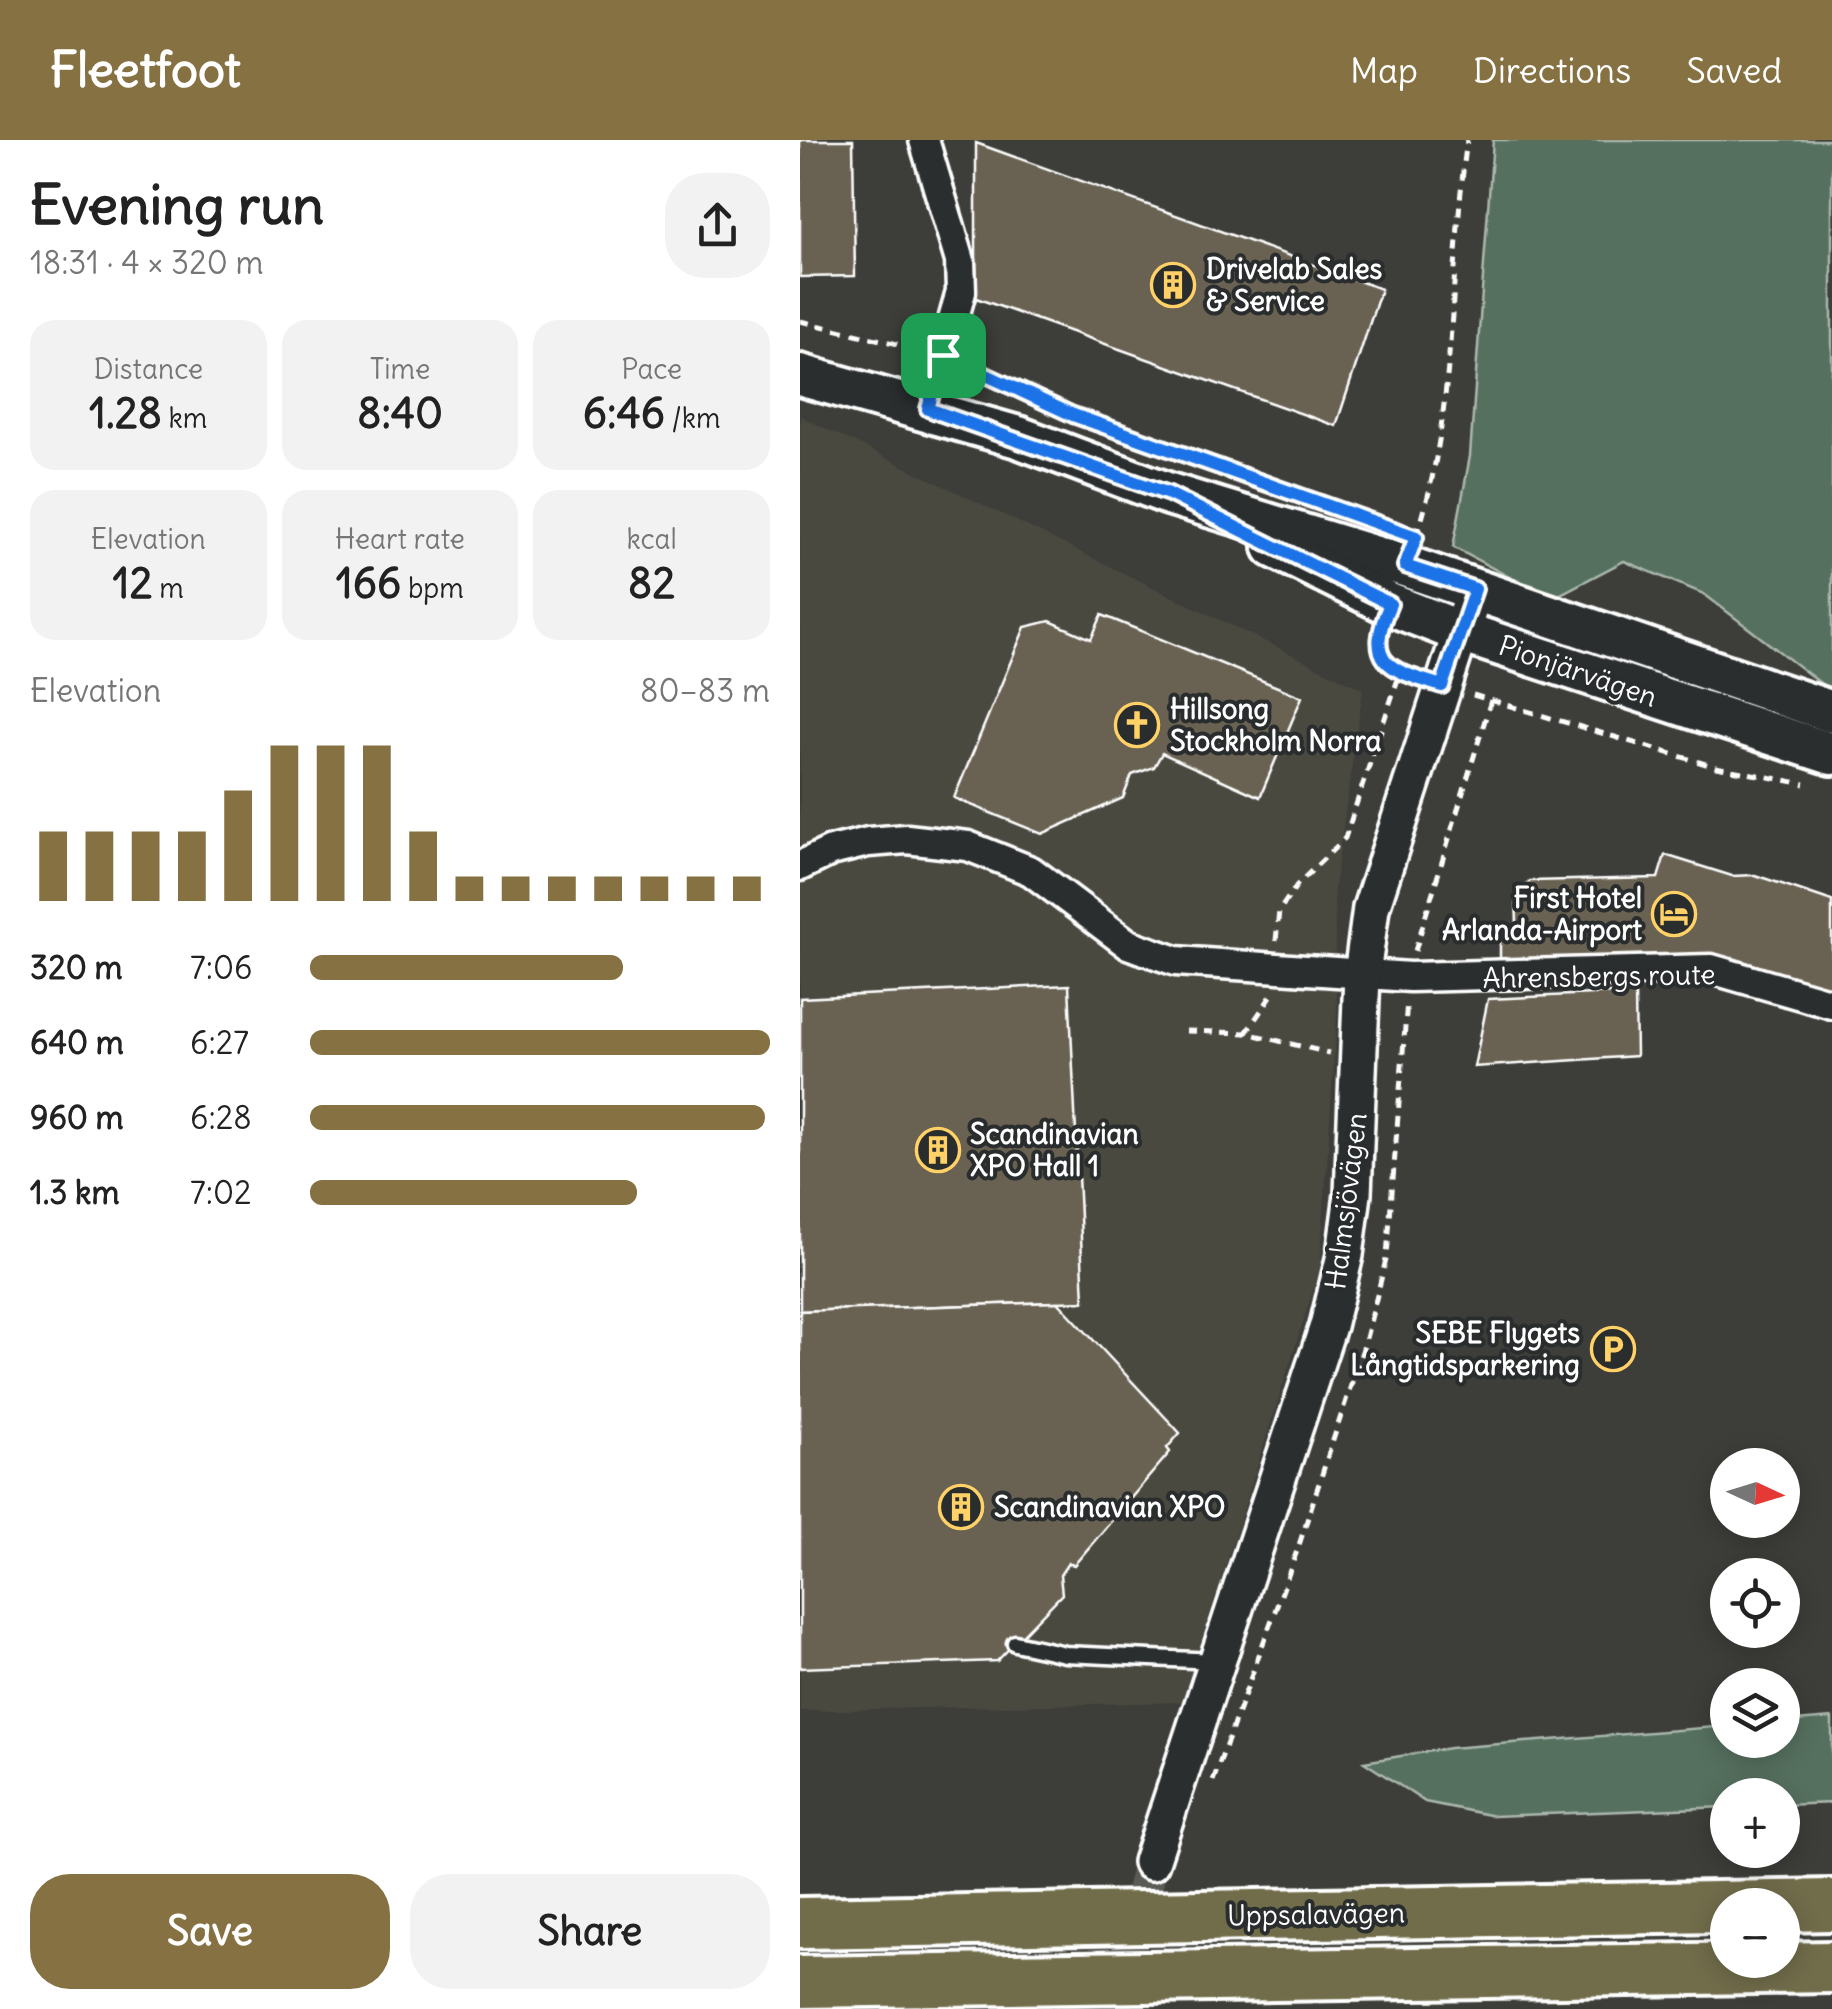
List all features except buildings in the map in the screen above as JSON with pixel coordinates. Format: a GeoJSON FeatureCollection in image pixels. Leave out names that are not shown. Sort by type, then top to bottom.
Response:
{"type":"FeatureCollection","features":[{"type":"Feature","properties":{"kind":"highway"},"geometry":{"type":"LineString","coordinates":[[1800,1895],[1832,1889]]}},
{"type":"Feature","properties":{"kind":"highway","name":"Uppsalavägen"},"geometry":{"type":"LineString","coordinates":[[800,1923],[1710,1905]]}},
{"type":"Feature","properties":{"kind":"highway","name":"Uppsalavägen"},"geometry":{"type":"LineString","coordinates":[[1800,1905],[1832,1905]]}},
{"type":"Feature","properties":{"kind":"highway"},"geometry":{"type":"LineString","coordinates":[[800,1982],[1832,1967]]}},
{"type":"Feature","properties":{"kind":"main road","name":"Pionjärvägen"},"geometry":{"type":"LineString","coordinates":[[800,375],[928,409],[1169,494],[1390,604],[1824,771]]}},
{"type":"Feature","properties":{"kind":"main road","name":"Pionjärvägen"},"geometry":{"type":"LineString","coordinates":[[1169,494],[1407,544],[1475,589],[1832,712]]}},
{"type":"Feature","properties":{"kind":"street"},"geometry":{"type":"LineString","coordinates":[[924,140],[960,261],[960,292],[928,409]]}},
{"type":"Feature","properties":{"kind":"street","name":"Halmsjövägen"},"geometry":{"type":"LineString","coordinates":[[1151,1862],[1328,1326],[1345,1255],[1362,975],[1370,908],[1475,589]]}},
{"type":"Feature","properties":{"kind":"street","name":"Ahrensbergs route"},"geometry":{"type":"LineString","coordinates":[[831,851],[907,839],[968,846],[1030,871],[1128,944],[1152,956],[1362,975],[1474,977],[1711,969],[1832,1004]]}},
{"type":"Feature","properties":{"kind":"street"},"geometry":{"type":"LineString","coordinates":[[800,852],[831,851]]}},
{"type":"Feature","properties":{"kind":"street"},"geometry":{"type":"LineString","coordinates":[[800,866],[831,851]]}},
{"type":"Feature","properties":{"kind":"lane"},"geometry":{"type":"LineString","coordinates":[[1015,1643],[1065,1654],[1216,1661]]}},
{"type":"Feature","properties":{"kind":"path"},"geometry":{"type":"LineString","coordinates":[[1407,544],[1435,479],[1446,418],[1467,140]]}},
{"type":"Feature","properties":{"kind":"path"},"geometry":{"type":"LineString","coordinates":[[800,321],[943,355],[1073,415],[1289,492]]}},
{"type":"Feature","properties":{"kind":"path"},"geometry":{"type":"LineString","coordinates":[[1390,604],[1378,629],[1378,647],[1384,660],[1400,673],[1716,766],[1824,771]]}},
{"type":"Feature","properties":{"kind":"path"},"geometry":{"type":"LineString","coordinates":[[1276,943],[1280,911],[1297,886],[1345,838],[1400,673]]}},
{"type":"Feature","properties":{"kind":"path"},"geometry":{"type":"LineString","coordinates":[[1246,1033],[1272,997]]}},
{"type":"Feature","properties":{"kind":"path"},"geometry":{"type":"LineString","coordinates":[[1186,1031],[1246,1033],[1344,1053]]}},
{"type":"Feature","properties":{"kind":"shaded area"},"geometry":{"type":"Polygon","coordinates":[[[800,416],[1363,689],[1334,889],[1337,1016],[1320,1269],[1182,1702],[800,1711],[800,416]]]}},
{"type":"Feature","properties":{"kind":"green space"},"geometry":{"type":"Polygon","coordinates":[[[1493,140],[1832,140],[1832,692],[1704,594],[1624,561],[1551,599],[1453,547],[1470,456],[1493,140]]]}},
{"type":"Feature","properties":{"kind":"green space"},"geometry":{"type":"Polygon","coordinates":[[[1832,1718],[1832,1803],[1800,1804],[1800,1778],[1710,1778],[1710,1808],[1494,1816],[1425,1802],[1364,1762],[1450,1748],[1710,1727],[1710,1758],[1800,1758],[1800,1721],[1832,1718]]]}},
{"type":"Feature","properties":{"kind":"tunnel"},"geometry":{"type":"LineString","coordinates":[[1114,2009],[1151,1862]]}},
{"type":"Feature","properties":{"kind":"place","name":"Drivelab Sales & Service"},"geometry":{"type":"Point","coordinates":[1173,285]}},
{"type":"Feature","properties":{"kind":"place","name":"Hillsong Stockholm Norra"},"geometry":{"type":"Point","coordinates":[1137,725]}},
{"type":"Feature","properties":{"kind":"place","name":"First Hotel Arlanda-Airport"},"geometry":{"type":"Point","coordinates":[1674,914]}},
{"type":"Feature","properties":{"kind":"place","name":"Scandinavian XPO Hall 1"},"geometry":{"type":"Point","coordinates":[938,1150]}},
{"type":"Feature","properties":{"kind":"place","name":"SEBE Flygets Långtidsparkering"},"geometry":{"type":"Point","coordinates":[1613,1349]}},
{"type":"Feature","properties":{"kind":"place","name":"Scandinavian XPO"},"geometry":{"type":"Point","coordinates":[961,1507]}},
{"type":"Feature","properties":{"kind":"route"},"geometry":{"type":"LineString","coordinates":[[943,355],[1073,415],[1416,537],[1405,566],[1475,589],[1442,686],[1400,673],[1384,660],[1378,647],[1378,629],[1390,604],[1169,494],[928,409],[943,355]]}}]}
